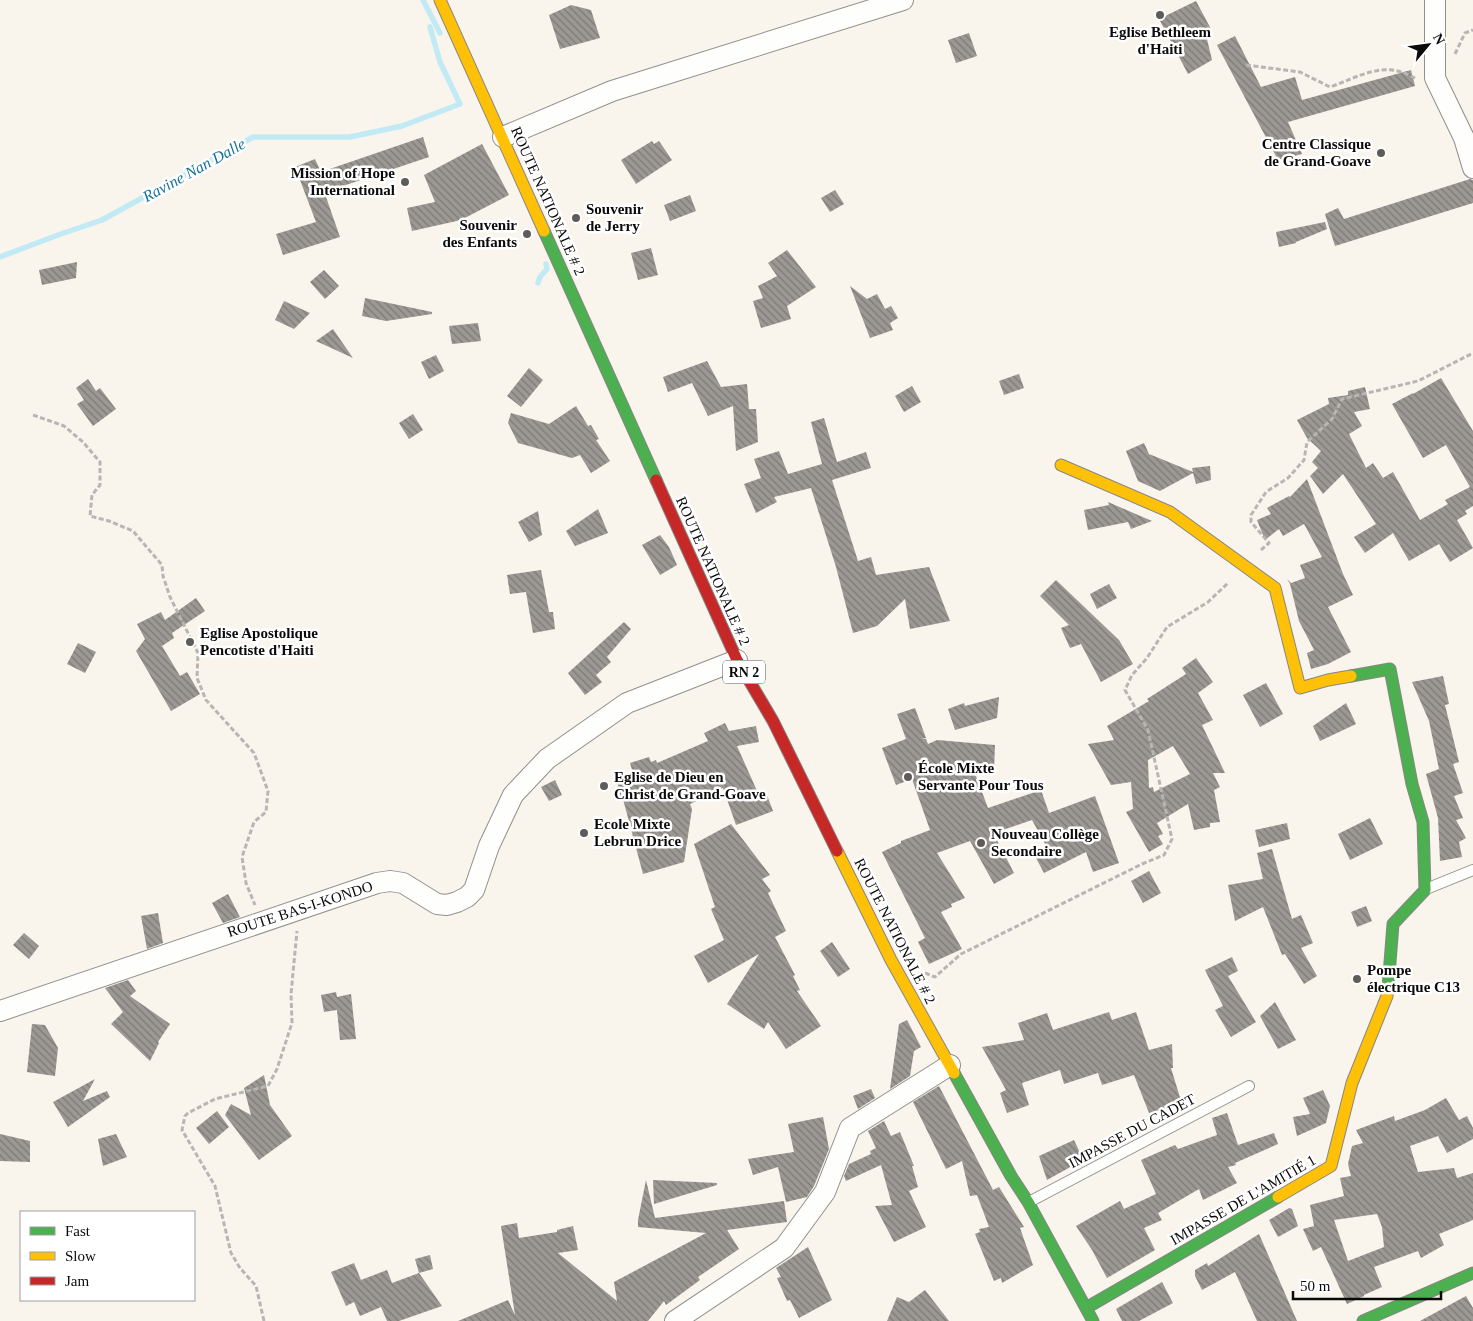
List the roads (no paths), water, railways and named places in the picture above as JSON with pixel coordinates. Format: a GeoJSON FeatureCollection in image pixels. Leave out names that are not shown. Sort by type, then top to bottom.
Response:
{"type":"FeatureCollection","features":[{"type":"Feature","properties":{"kind":"main road","name":"ROUTE NATIONALE # 2"},"geometry":{"type":"LineString","coordinates":[[440,0],[737,660],[773,721],[891,960],[1093,1321]]}},
{"type":"Feature","properties":{"kind":"main road"},"geometry":{"type":"LineString","coordinates":[[1061,465],[1170,512],[1274,588],[1300,688],[1328,680],[1390,668],[1412,784],[1423,822],[1425,890]]}},
{"type":"Feature","properties":{"kind":"main road","name":"IMPASSE DE L'AMITIÉ 1"},"geometry":{"type":"LineString","coordinates":[[1086,1308],[1331,1166],[1352,1082],[1387,996],[1393,924],[1425,890]]}},
{"type":"Feature","properties":{"kind":"main road"},"geometry":{"type":"LineString","coordinates":[[1363,1321],[1473,1273]]}},
{"type":"Feature","properties":{"kind":"street"},"geometry":{"type":"LineString","coordinates":[[503,137],[612,91],[903,0]]}},
{"type":"Feature","properties":{"kind":"street"},"geometry":{"type":"LineString","coordinates":[[1435,0],[1435,78],[1464,138],[1473,168]]}},
{"type":"Feature","properties":{"kind":"street","name":"ROUTE BAS-I-KONDO"},"geometry":{"type":"LineString","coordinates":[[0,1011],[377,883],[403,883],[437,904],[447,905],[457,902],[467,897],[474,890],[490,846],[513,795],[546,759],[627,703],[737,660]]}},
{"type":"Feature","properties":{"kind":"street"},"geometry":{"type":"LineString","coordinates":[[675,1321],[784,1248],[825,1192],[850,1128],[950,1065]]}},
{"type":"Feature","properties":{"kind":"lane"},"geometry":{"type":"LineString","coordinates":[[1425,890],[1473,870]]}},
{"type":"Feature","properties":{"kind":"lane","name":"IMPASSE DU CADET"},"geometry":{"type":"LineString","coordinates":[[1028,1202],[1249,1086]]}},
{"type":"Feature","properties":{"kind":"waterway"},"geometry":{"type":"LineString","coordinates":[[423,0],[440,33]]}},
{"type":"Feature","properties":{"kind":"waterway","name":"Ravine Nan Dalle"},"geometry":{"type":"LineString","coordinates":[[0,257],[102,220],[253,137],[350,137],[402,126],[460,104],[440,62],[430,27]]}},
{"type":"Feature","properties":{"kind":"waterway"},"geometry":{"type":"LineString","coordinates":[[538,283],[540,277],[547,269],[546,264]]}},
{"type":"Feature","properties":{"kind":"place","name":"Eglise Bethleem d'Haiti"},"geometry":{"type":"Point","coordinates":[1160,15]}},
{"type":"Feature","properties":{"kind":"place","name":"Centre Classique de Grand-Goave"},"geometry":{"type":"Point","coordinates":[1381,153]}},
{"type":"Feature","properties":{"kind":"place","name":"Mission of Hope International"},"geometry":{"type":"Point","coordinates":[405,182]}},
{"type":"Feature","properties":{"kind":"place","name":"Souvenir de Jerry"},"geometry":{"type":"Point","coordinates":[576,218]}},
{"type":"Feature","properties":{"kind":"place","name":"Souvenir des Enfants"},"geometry":{"type":"Point","coordinates":[527,234]}},
{"type":"Feature","properties":{"kind":"place","name":"Eglise Apostolique Pencotiste d'Haiti"},"geometry":{"type":"Point","coordinates":[190,642]}},
{"type":"Feature","properties":{"kind":"place","name":"École Mixte Servante Pour Tous"},"geometry":{"type":"Point","coordinates":[908,777]}},
{"type":"Feature","properties":{"kind":"place","name":"Eglise de Dieu en Christ de Grand-Goave"},"geometry":{"type":"Point","coordinates":[604,786]}},
{"type":"Feature","properties":{"kind":"place","name":"Ecole Mixte Lebrun Drice"},"geometry":{"type":"Point","coordinates":[584,833]}},
{"type":"Feature","properties":{"kind":"place","name":"Nouveau Collège Secondaire"},"geometry":{"type":"Point","coordinates":[981,843]}},
{"type":"Feature","properties":{"kind":"place","name":"Pompe électrique C13"},"geometry":{"type":"Point","coordinates":[1357,979]}}]}
